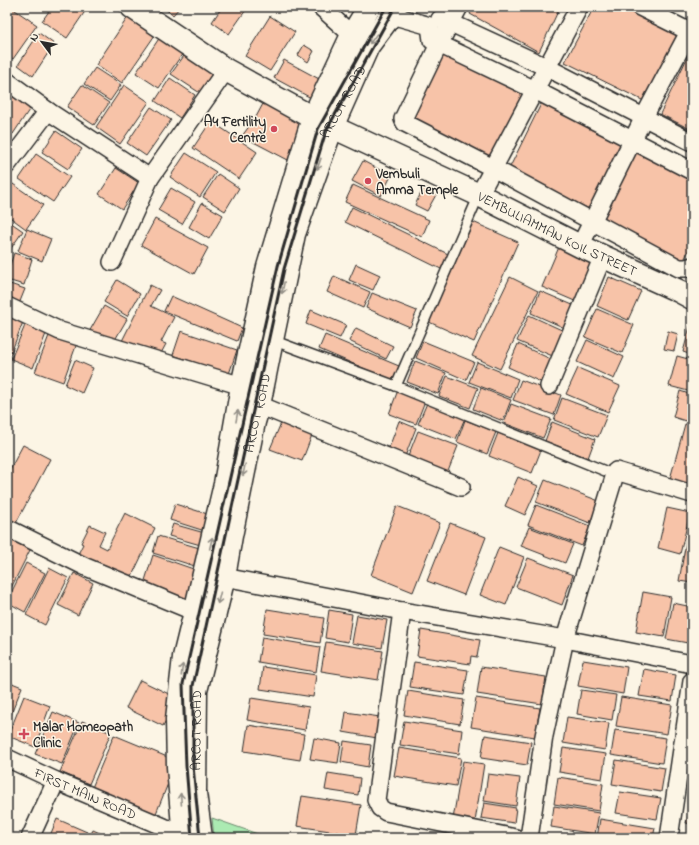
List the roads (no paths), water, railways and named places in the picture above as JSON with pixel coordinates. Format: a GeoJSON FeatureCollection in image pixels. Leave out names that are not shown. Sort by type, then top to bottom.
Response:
{"type":"FeatureCollection","features":[{"type":"Feature","properties":{"kind":"main road","name":"VEMBULIAMMAN KOIL STREET"},"geometry":{"type":"LineString","coordinates":[[132,7],[226,70],[323,123],[479,194],[580,246],[692,298]]}},
{"type":"Feature","properties":{"kind":"main road","name":"ARCOT ROAD"},"geometry":{"type":"LineString","coordinates":[[184,838],[178,767],[177,719],[184,657],[198,640],[215,573],[225,484],[242,386],[268,267],[323,123],[352,34],[369,7]]}},
{"type":"Feature","properties":{"kind":"main road","name":"ARCOT ROAD"},"geometry":{"type":"LineString","coordinates":[[202,838],[195,793],[198,640],[195,612],[215,573],[231,536],[294,234],[323,123],[368,46],[393,11]]}},
{"type":"Feature","properties":{"kind":"street"},"geometry":{"type":"LineString","coordinates":[[321,7],[352,34]]}},
{"type":"Feature","properties":{"kind":"street"},"geometry":{"type":"LineString","coordinates":[[459,7],[439,44],[403,119],[405,123],[493,168],[679,268],[692,266]]}},
{"type":"Feature","properties":{"kind":"street"},"geometry":{"type":"LineString","coordinates":[[479,194],[579,7]]}},
{"type":"Feature","properties":{"kind":"street"},"geometry":{"type":"LineString","coordinates":[[580,246],[632,140],[691,32],[640,7]]}},
{"type":"Feature","properties":{"kind":"street"},"geometry":{"type":"LineString","coordinates":[[393,11],[430,26]]}},
{"type":"Feature","properties":{"kind":"street"},"geometry":{"type":"LineString","coordinates":[[430,26],[441,19],[451,23],[546,67],[692,142]]}},
{"type":"Feature","properties":{"kind":"street"},"geometry":{"type":"LineString","coordinates":[[430,26],[432,40],[439,44],[535,90],[692,171]]}},
{"type":"Feature","properties":{"kind":"street"},"geometry":{"type":"LineString","coordinates":[[112,262],[150,178],[226,70]]}},
{"type":"Feature","properties":{"kind":"street"},"geometry":{"type":"LineString","coordinates":[[7,81],[48,111],[150,178]]}},
{"type":"Feature","properties":{"kind":"street"},"geometry":{"type":"LineString","coordinates":[[7,165],[48,111]]}},
{"type":"Feature","properties":{"kind":"street"},"geometry":{"type":"LineString","coordinates":[[549,386],[604,256]]}},
{"type":"Feature","properties":{"kind":"street"},"geometry":{"type":"LineString","coordinates":[[7,306],[60,331],[242,386]]}},
{"type":"Feature","properties":{"kind":"street"},"geometry":{"type":"LineString","coordinates":[[259,405],[461,487]]}},
{"type":"Feature","properties":{"kind":"street"},"geometry":{"type":"LineString","coordinates":[[529,838],[544,736],[565,639],[616,471],[692,494]]}},
{"type":"Feature","properties":{"kind":"street"},"geometry":{"type":"LineString","coordinates":[[7,528],[86,567],[195,612]]}},
{"type":"Feature","properties":{"kind":"street"},"geometry":{"type":"LineString","coordinates":[[215,573],[402,611],[565,639],[692,664]]}},
{"type":"Feature","properties":{"kind":"street"},"geometry":{"type":"LineString","coordinates":[[402,611],[376,800],[380,808],[386,812],[516,838]]}},
{"type":"Feature","properties":{"kind":"street"},"geometry":{"type":"LineString","coordinates":[[669,838],[692,681]]}},
{"type":"Feature","properties":{"kind":"street","name":"FIRST MAIN ROAD"},"geometry":{"type":"LineString","coordinates":[[7,758],[164,827],[184,838]]}},
{"type":"Feature","properties":{"kind":"street"},"geometry":{"type":"LineString","coordinates":[[30,838],[56,780]]}},
{"type":"Feature","properties":{"kind":"lane"},"geometry":{"type":"LineString","coordinates":[[396,386],[479,194]]}},
{"type":"Feature","properties":{"kind":"lane"},"geometry":{"type":"LineString","coordinates":[[272,340],[396,386],[615,475]]}},
{"type":"Feature","properties":{"kind":"railway"},"geometry":{"type":"LineString","coordinates":[[192,838],[186,766],[183,684],[278,266],[318,129],[386,7]]}},
{"type":"Feature","properties":{"kind":"railway"},"geometry":{"type":"LineString","coordinates":[[200,838],[193,766],[193,686],[284,269],[326,131],[395,7]]}},
{"type":"Feature","properties":{"kind":"place","name":"A4 Fertility Centre"},"geometry":{"type":"Point","coordinates":[274,129]}},
{"type":"Feature","properties":{"kind":"place","name":"Vembuli Amma Temple"},"geometry":{"type":"Point","coordinates":[368,181]}},
{"type":"Feature","properties":{"kind":"place","name":"Malar Homeopath Clinic"},"geometry":{"type":"Point","coordinates":[24,734]}}]}
